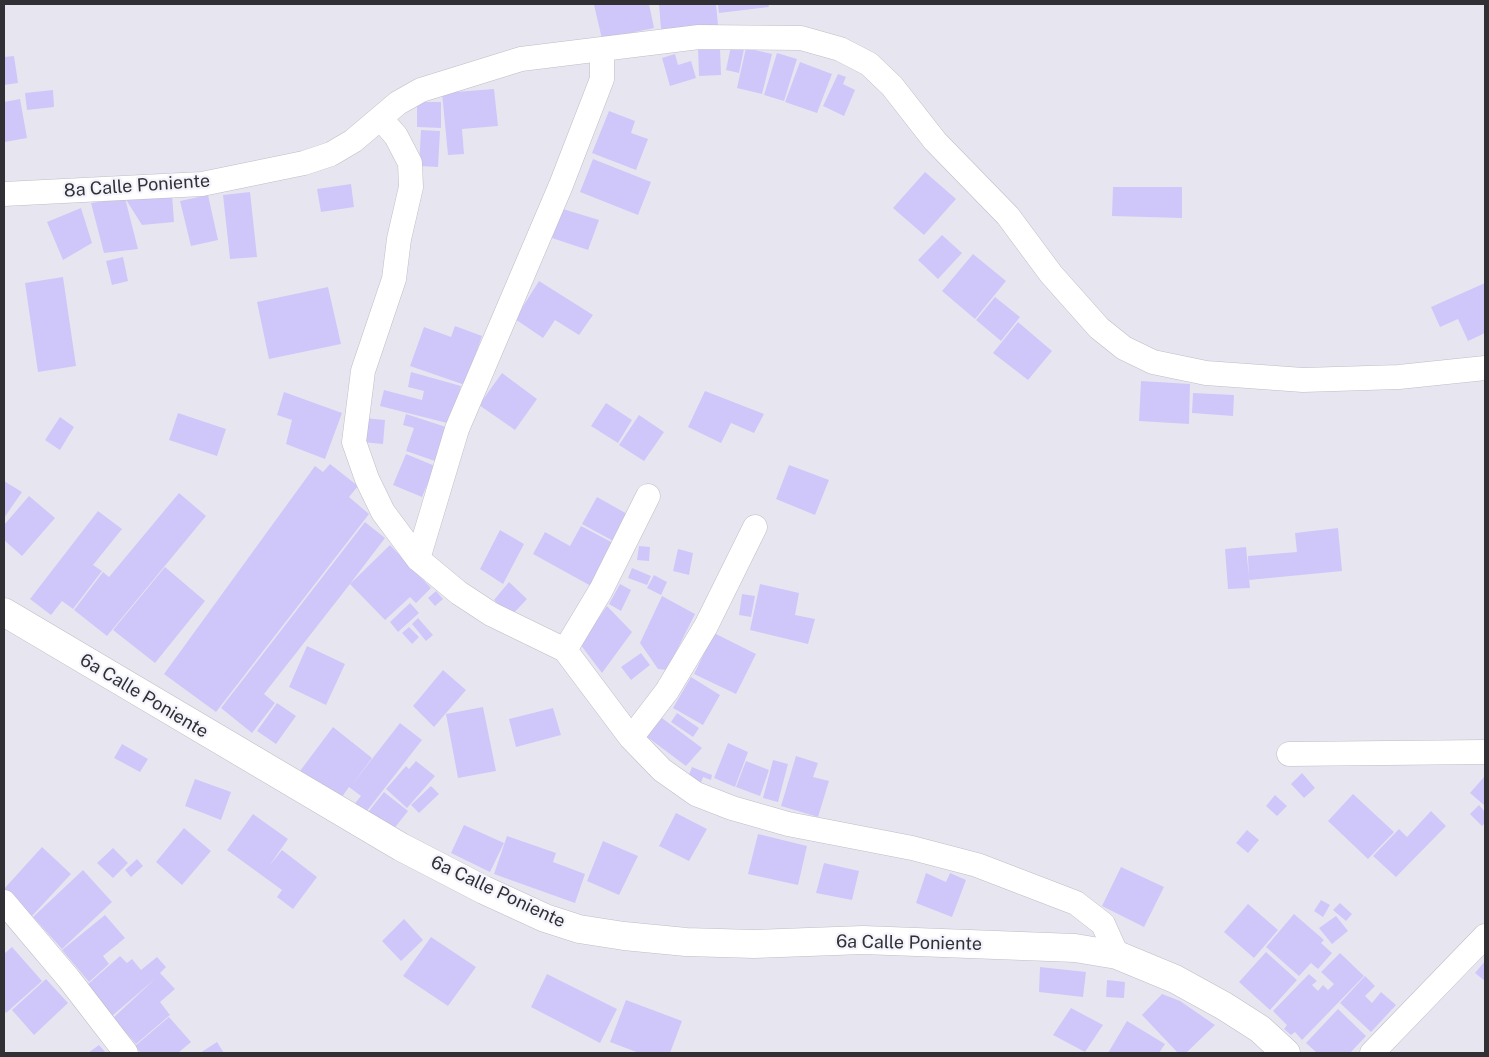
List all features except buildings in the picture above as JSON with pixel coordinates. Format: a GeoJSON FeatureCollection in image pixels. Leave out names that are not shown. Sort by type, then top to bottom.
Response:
{"type":"FeatureCollection","features":[{"type":"Feature","properties":{"kind":"street","name":"8a Calle Poniente"},"geometry":{"type":"LineString","coordinates":[[4,194],[202,184],[304,163],[331,154],[353,141],[398,103],[421,90],[472,72],[521,59],[699,37],[801,38],[840,49],[868,64],[892,86],[935,141],[1008,216],[1051,274],[1099,328],[1124,348],[1153,362],[1206,373],[1303,380],[1399,377],[1485,368]]}},
{"type":"Feature","properties":{"kind":"street"},"geometry":{"type":"LineString","coordinates":[[418,559],[457,430],[561,185],[602,79],[602,50]]}},
{"type":"Feature","properties":{"kind":"street"},"geometry":{"type":"LineString","coordinates":[[381,118],[396,136],[410,163],[412,187],[399,239],[394,279],[363,371],[354,442],[367,479],[383,512],[418,559],[452,588],[491,614],[566,650],[630,738],[662,770],[696,794],[732,808],[788,824],[912,848],[976,865],[1076,903],[1103,924],[1117,955]]}},
{"type":"Feature","properties":{"kind":"street"},"geometry":{"type":"LineString","coordinates":[[566,650],[601,590],[648,496]]}},
{"type":"Feature","properties":{"kind":"street"},"geometry":{"type":"LineString","coordinates":[[630,738],[644,723],[677,675],[706,626],[755,527]]}},
{"type":"Feature","properties":{"kind":"street","name":"6a Calle Poniente"},"geometry":{"type":"LineString","coordinates":[[4,612],[401,847],[484,890],[545,918],[579,929],[624,936],[686,942],[754,944],[863,940],[1075,948],[1117,955],[1175,979],[1224,1006],[1260,1029],[1286,1053]]}},
{"type":"Feature","properties":{"kind":"street"},"geometry":{"type":"LineString","coordinates":[[1290,754],[1485,752]]}},
{"type":"Feature","properties":{"kind":"street"},"geometry":{"type":"LineString","coordinates":[[4,902],[70,980],[126,1053]]}},
{"type":"Feature","properties":{"kind":"street"},"geometry":{"type":"LineString","coordinates":[[1372,1053],[1485,936]]}}]}
